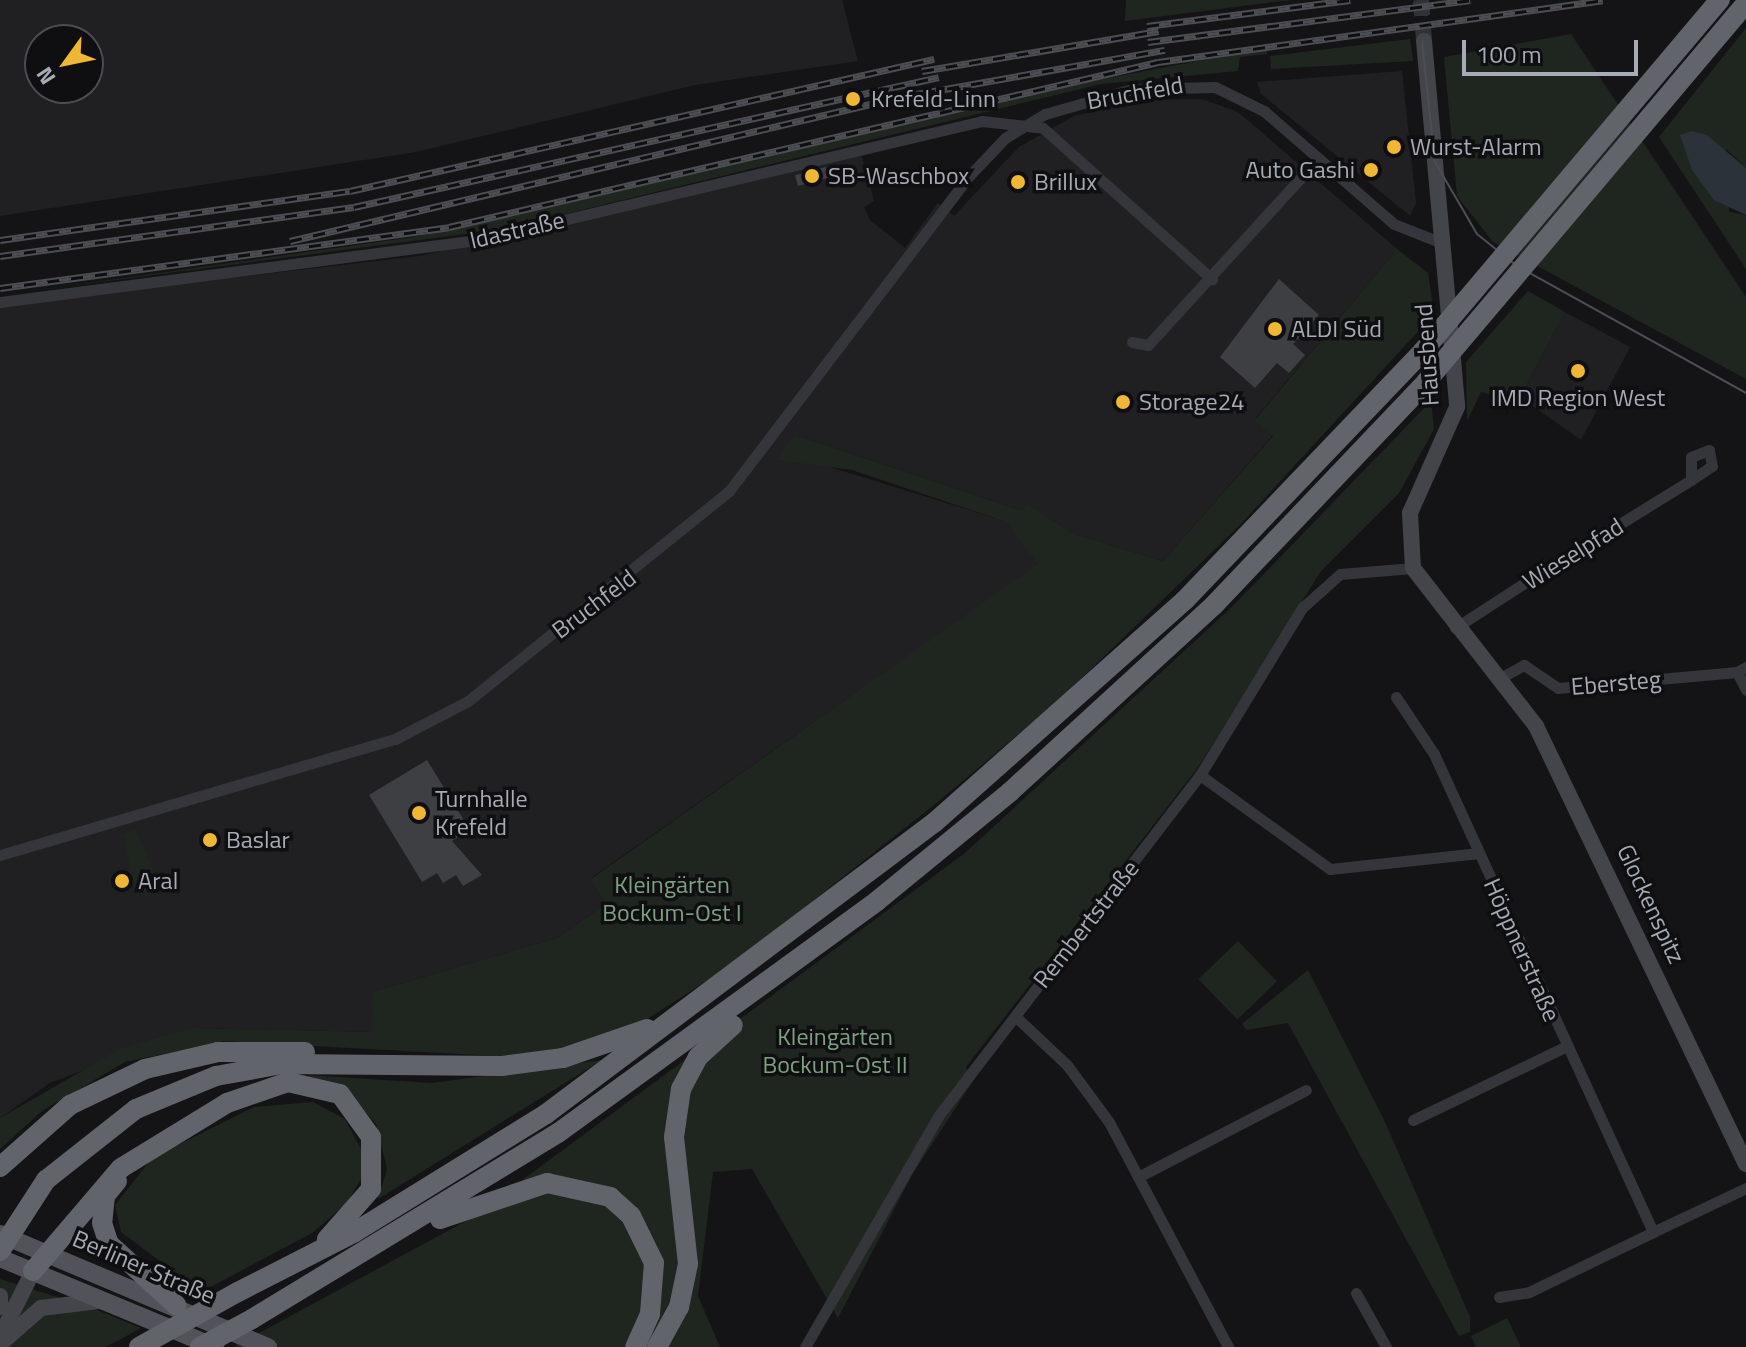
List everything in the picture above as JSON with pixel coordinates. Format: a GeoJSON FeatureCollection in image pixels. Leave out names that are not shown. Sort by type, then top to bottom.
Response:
{"type":"FeatureCollection","features":[{"type":"Feature","properties":{"kind":"highway"},"geometry":{"type":"LineString","coordinates":[[139,1347],[454,1173],[701,1002],[935,822],[1185,600],[1228,557],[1423,351],[1720,0]]}},
{"type":"Feature","properties":{"kind":"highway"},"geometry":{"type":"LineString","coordinates":[[200,1347],[406,1231],[803,960],[1010,792],[1255,566],[1426,382],[1746,4]]}},
{"type":"Feature","properties":{"kind":"highway"},"geometry":{"type":"LineString","coordinates":[[657,1347],[679,1307],[688,1264],[674,1137],[687,1072],[803,960]]}},
{"type":"Feature","properties":{"kind":"highway"},"geometry":{"type":"LineString","coordinates":[[0,1251],[46,1180],[136,1109],[216,1076],[282,1064],[440,1066],[563,1058],[620,1042],[701,1002]]}},
{"type":"Feature","properties":{"kind":"highway"},"geometry":{"type":"LineString","coordinates":[[0,1167],[70,1105],[185,1058],[265,1050],[440,1066]]}},
{"type":"Feature","properties":{"kind":"highway"},"geometry":{"type":"LineString","coordinates":[[33,1271],[98,1190],[153,1145],[257,1089],[288,1082],[340,1094],[360,1114],[375,1162],[371,1189],[357,1210],[332,1236],[238,1292]]}},
{"type":"Feature","properties":{"kind":"highway"},"geometry":{"type":"LineString","coordinates":[[153,1145],[105,1196],[102,1223],[122,1264],[176,1305]]}},
{"type":"Feature","properties":{"kind":"highway"},"geometry":{"type":"LineString","coordinates":[[406,1231],[522,1187],[578,1184],[610,1197],[631,1216],[654,1263],[650,1314],[635,1347]]}},
{"type":"Feature","properties":{"kind":"main road","name":"Hausbend"},"geometry":{"type":"LineString","coordinates":[[1413,568],[1410,513],[1456,421],[1424,41]]}},
{"type":"Feature","properties":{"kind":"main road"},"geometry":{"type":"LineString","coordinates":[[1413,568],[1454,628],[1498,676]]}},
{"type":"Feature","properties":{"kind":"main road","name":"Glockenspitz"},"geometry":{"type":"LineString","coordinates":[[1498,676],[1536,726],[1745,1158]]}},
{"type":"Feature","properties":{"kind":"main road","name":"Berliner Straße"},"geometry":{"type":"LineString","coordinates":[[0,1234],[176,1305],[268,1347]]}},
{"type":"Feature","properties":{"kind":"main road","name":"Berliner Straße"},"geometry":{"type":"LineString","coordinates":[[0,1258],[215,1347]]}},
{"type":"Feature","properties":{"kind":"main road"},"geometry":{"type":"LineString","coordinates":[[0,1336],[33,1271]]}},
{"type":"Feature","properties":{"kind":"main road"},"geometry":{"type":"LineString","coordinates":[[0,1296],[0,1307]]}},
{"type":"Feature","properties":{"kind":"main road"},"geometry":{"type":"LineString","coordinates":[[0,1344],[41,1308],[112,1302]]}},
{"type":"Feature","properties":{"kind":"street","name":"Bruchfeld"},"geometry":{"type":"LineString","coordinates":[[0,855],[395,739],[468,701],[632,576],[736,484],[969,176],[1027,122],[1132,89],[1197,83],[1247,100],[1394,224],[1442,243]]}},
{"type":"Feature","properties":{"kind":"street"},"geometry":{"type":"LineString","coordinates":[[1027,122],[1212,279]]}},
{"type":"Feature","properties":{"kind":"street","name":"Idastraße"},"geometry":{"type":"LineString","coordinates":[[0,302],[483,239],[961,124],[1027,122]]}},
{"type":"Feature","properties":{"kind":"street"},"geometry":{"type":"LineString","coordinates":[[1132,342],[1148,345],[1212,279],[1319,158]]}},
{"type":"Feature","properties":{"kind":"street","name":"Wieselpfad"},"geometry":{"type":"LineString","coordinates":[[1454,628],[1691,480]]}},
{"type":"Feature","properties":{"kind":"street","name":"Rembertstraße"},"geometry":{"type":"LineString","coordinates":[[805,1347],[918,1147],[1200,775],[1302,608],[1325,583],[1359,568],[1413,568]]}},
{"type":"Feature","properties":{"kind":"street","name":"Ebersteg"},"geometry":{"type":"LineString","coordinates":[[1498,676],[1524,665],[1558,688],[1741,669]]}},
{"type":"Feature","properties":{"kind":"street"},"geometry":{"type":"LineString","coordinates":[[1741,669],[1746,690]]}},
{"type":"Feature","properties":{"kind":"street","name":"Höppnerstraße"},"geometry":{"type":"LineString","coordinates":[[1396,697],[1424,734],[1565,1047],[1653,1232]]}},
{"type":"Feature","properties":{"kind":"street","name":"Höppnerstraße"},"geometry":{"type":"LineString","coordinates":[[1200,775],[1330,869],[1479,853]]}},
{"type":"Feature","properties":{"kind":"street"},"geometry":{"type":"LineString","coordinates":[[1015,1016],[1090,1092],[1228,1347]]}},
{"type":"Feature","properties":{"kind":"street","name":"Höppnerstraße"},"geometry":{"type":"LineString","coordinates":[[1413,1120],[1565,1047]]}},
{"type":"Feature","properties":{"kind":"street"},"geometry":{"type":"LineString","coordinates":[[1138,1177],[1306,1090]]}},
{"type":"Feature","properties":{"kind":"street"},"geometry":{"type":"LineString","coordinates":[[1499,1297],[1529,1292],[1746,1188]]}},
{"type":"Feature","properties":{"kind":"street"},"geometry":{"type":"LineString","coordinates":[[1356,1293],[1386,1347]]}},
{"type":"Feature","properties":{"kind":"shaded area"},"geometry":{"type":"Polygon","coordinates":[[[0,0],[842,0],[858,61],[695,85],[416,152],[0,216],[0,0]]]}},
{"type":"Feature","properties":{"kind":"shaded area"},"geometry":{"type":"Polygon","coordinates":[[[1402,71],[1416,203],[1410,216],[1261,94],[1257,82],[1402,71]]]}},
{"type":"Feature","properties":{"kind":"shaded area"},"geometry":{"type":"Polygon","coordinates":[[[1202,99],[1238,112],[1397,249],[1255,419],[1273,435],[1163,561],[1074,534],[1028,505],[1022,511],[795,435],[820,464],[1008,522],[1039,564],[591,878],[606,904],[557,938],[372,992],[374,1032],[193,1028],[50,1083],[0,1118],[0,305],[419,256],[861,153],[874,201],[864,207],[870,220],[905,248],[938,203],[954,216],[1019,147],[1074,116],[1142,100],[1202,99]]]}},
{"type":"Feature","properties":{"kind":"shaded area"},"geometry":{"type":"Polygon","coordinates":[[[1691,131],[1707,135],[1746,168],[1746,215],[1714,200],[1692,170],[1680,135],[1691,131]]]}},
{"type":"Feature","properties":{"kind":"shaded area"},"geometry":{"type":"Polygon","coordinates":[[[1565,312],[1630,347],[1581,440],[1527,402],[1524,389],[1565,312]]]}},
{"type":"Feature","properties":{"kind":"green space"},"geometry":{"type":"Polygon","coordinates":[[[1126,0],[1290,0],[1125,21],[1126,0]]]}},
{"type":"Feature","properties":{"kind":"green space"},"geometry":{"type":"Polygon","coordinates":[[[1746,28],[1746,168],[1726,149],[1729,212],[1746,215],[1746,269],[1659,137],[1746,28]]]}},
{"type":"Feature","properties":{"kind":"green space"},"geometry":{"type":"Polygon","coordinates":[[[1571,34],[1746,297],[1746,379],[1493,242],[1457,196],[1444,57],[1571,34]]]}},
{"type":"Feature","properties":{"kind":"green space"},"geometry":{"type":"Polygon","coordinates":[[[1410,39],[1413,61],[1271,69],[1270,56],[1410,39]]]}},
{"type":"Feature","properties":{"kind":"green space"},"geometry":{"type":"Polygon","coordinates":[[[1267,48],[1267,54],[1240,57],[1238,71],[1101,84],[503,229],[39,290],[420,236],[1029,93],[1267,48]]]}},
{"type":"Feature","properties":{"kind":"green space","name":"Kleingärten Bockum-Ost I"},"geometry":{"type":"Polygon","coordinates":[[[1397,249],[1428,273],[1434,314],[1240,525],[1059,700],[939,801],[733,964],[641,1023],[564,1049],[497,1056],[224,1041],[125,1062],[42,1111],[0,1149],[0,1118],[122,1048],[193,1028],[373,1032],[372,992],[557,938],[606,904],[591,879],[1038,564],[1007,522],[852,470],[777,460],[795,435],[1022,511],[1027,504],[1074,534],[1163,561],[1273,436],[1255,420],[1397,249]]]}},
{"type":"Feature","properties":{"kind":"green space"},"geometry":{"type":"Polygon","coordinates":[[[1528,291],[1565,312],[1524,389],[1508,400],[1481,392],[1467,421],[1466,362],[1528,291]]]}},
{"type":"Feature","properties":{"kind":"green space","name":"Kleingärten Bockum-Ost II"},"geometry":{"type":"Polygon","coordinates":[[[1431,401],[1434,429],[1399,493],[1321,571],[1199,766],[966,1067],[973,1081],[912,1175],[838,1318],[752,1169],[713,1172],[698,1296],[720,1347],[233,1347],[468,1220],[965,853],[1232,607],[1431,401]]]}},
{"type":"Feature","properties":{"kind":"green space"},"geometry":{"type":"Polygon","coordinates":[[[136,830],[158,882],[149,894],[133,884],[124,834],[136,830]]]}},
{"type":"Feature","properties":{"kind":"green space"},"geometry":{"type":"Polygon","coordinates":[[[1238,941],[1277,981],[1237,1019],[1198,979],[1238,941]]]}},
{"type":"Feature","properties":{"kind":"green space"},"geometry":{"type":"Polygon","coordinates":[[[1308,970],[1385,1122],[1470,1317],[1470,1332],[1459,1336],[1288,1023],[1246,1030],[1242,1024],[1308,970]]]}},
{"type":"Feature","properties":{"kind":"green space"},"geometry":{"type":"Polygon","coordinates":[[[602,1060],[378,1199],[387,1169],[376,1124],[346,1090],[307,1075],[432,1083],[602,1060]]]}},
{"type":"Feature","properties":{"kind":"green space"},"geometry":{"type":"Polygon","coordinates":[[[313,1102],[345,1119],[363,1153],[362,1177],[347,1203],[312,1233],[201,1292],[121,1232],[115,1205],[152,1158],[254,1107],[313,1102]]]}},
{"type":"Feature","properties":{"kind":"green space"},"geometry":{"type":"Polygon","coordinates":[[[0,1279],[92,1308],[141,1328],[106,1347],[0,1347],[0,1279]]]}},
{"type":"Feature","properties":{"kind":"green space"},"geometry":{"type":"Polygon","coordinates":[[[1507,1318],[1521,1347],[1476,1347],[1471,1336],[1507,1318]]]}},
{"type":"Feature","properties":{"kind":"building","name":"SB-Waschbox"},"geometry":{"type":"Polygon","coordinates":[[[826,167],[829,178],[798,186],[795,175],[826,167]]]}},
{"type":"Feature","properties":{"kind":"building","name":"ALDI Süd"},"geometry":{"type":"Polygon","coordinates":[[[1279,279],[1319,315],[1293,344],[1305,355],[1289,373],[1277,363],[1255,388],[1220,357],[1279,279]]]}},
{"type":"Feature","properties":{"kind":"building","name":"Turnhalle Krefeld"},"geometry":{"type":"Polygon","coordinates":[[[427,760],[470,830],[452,841],[482,875],[463,886],[456,875],[443,883],[437,873],[422,882],[369,795],[427,760]]]}},
{"type":"Feature","properties":{"kind":"tunnel"},"geometry":{"type":"LineString","coordinates":[[1421,0],[1424,41]]}},
{"type":"Feature","properties":{"kind":"tram line"},"geometry":{"type":"LineString","coordinates":[[1422,41],[1435,162],[1477,234],[1517,266],[1746,393]]}},
{"type":"Feature","properties":{"kind":"railway"},"geometry":{"type":"LineString","coordinates":[[1147,26],[1350,0]]}},
{"type":"Feature","properties":{"kind":"railway"},"geometry":{"type":"LineString","coordinates":[[1148,42],[1470,0]]}},
{"type":"Feature","properties":{"kind":"railway"},"geometry":{"type":"LineString","coordinates":[[0,288],[449,227],[1158,62],[1603,0]]}},
{"type":"Feature","properties":{"kind":"railway"},"geometry":{"type":"LineString","coordinates":[[922,71],[1159,31]]}},
{"type":"Feature","properties":{"kind":"railway"},"geometry":{"type":"LineString","coordinates":[[290,241],[900,97],[1165,50]]}},
{"type":"Feature","properties":{"kind":"railway"},"geometry":{"type":"LineString","coordinates":[[0,240],[350,191],[934,59]]}},
{"type":"Feature","properties":{"kind":"railway"},"geometry":{"type":"LineString","coordinates":[[0,256],[354,207],[939,77]]}},
{"type":"Feature","properties":{"kind":"place","name":"Krefeld-Linn"},"geometry":{"type":"Point","coordinates":[853,99]}},
{"type":"Feature","properties":{"kind":"place","name":"Wurst-Alarm"},"geometry":{"type":"Point","coordinates":[1394,147]}},
{"type":"Feature","properties":{"kind":"place","name":"Auto Gashi"},"geometry":{"type":"Point","coordinates":[1371,170]}},
{"type":"Feature","properties":{"kind":"place","name":"SB-Waschbox"},"geometry":{"type":"Point","coordinates":[812,176]}},
{"type":"Feature","properties":{"kind":"place","name":"Brillux"},"geometry":{"type":"Point","coordinates":[1018,182]}},
{"type":"Feature","properties":{"kind":"place","name":"ALDI Süd"},"geometry":{"type":"Point","coordinates":[1275,329]}},
{"type":"Feature","properties":{"kind":"place","name":"IMD Region West"},"geometry":{"type":"Point","coordinates":[1578,371]}},
{"type":"Feature","properties":{"kind":"place","name":"Storage24"},"geometry":{"type":"Point","coordinates":[1123,402]}},
{"type":"Feature","properties":{"kind":"place","name":"Turnhalle Krefeld"},"geometry":{"type":"Point","coordinates":[419,813]}},
{"type":"Feature","properties":{"kind":"place","name":"Baslar"},"geometry":{"type":"Point","coordinates":[210,840]}},
{"type":"Feature","properties":{"kind":"place","name":"Aral"},"geometry":{"type":"Point","coordinates":[122,881]}}]}
